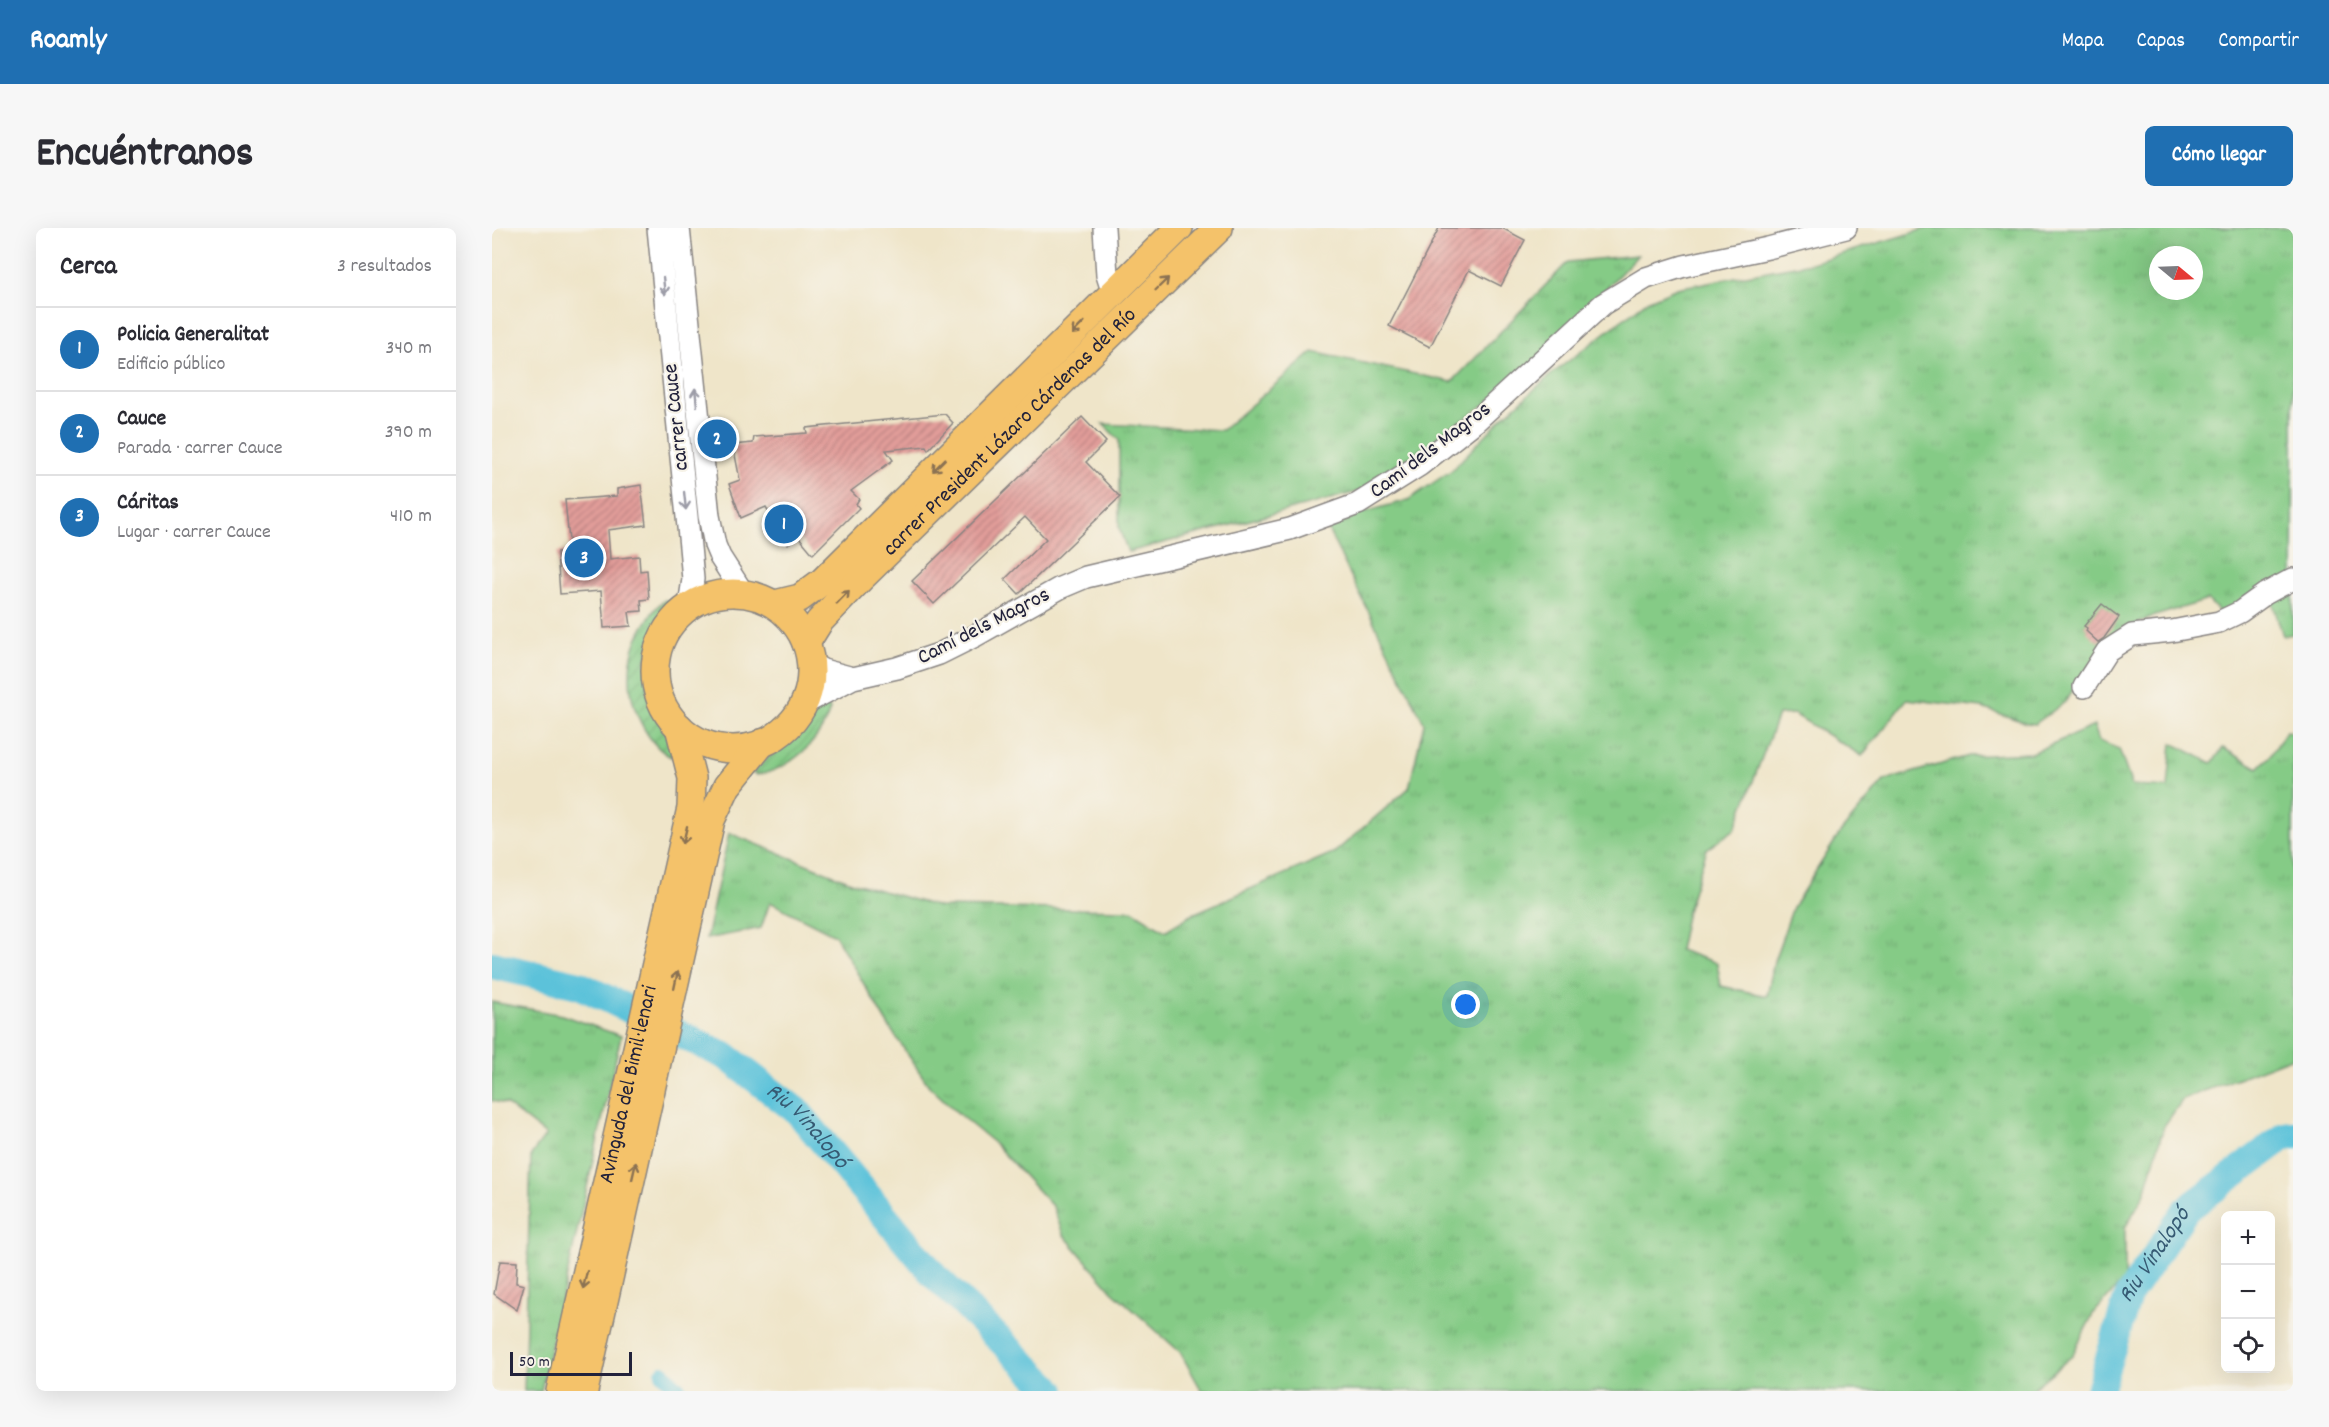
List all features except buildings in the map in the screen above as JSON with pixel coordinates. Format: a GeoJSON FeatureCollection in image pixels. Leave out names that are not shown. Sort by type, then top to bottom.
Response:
{"type":"FeatureCollection","features":[{"type":"Feature","properties":{"kind":"main road","name":"carrer President Lázaro Cárdenas del Río"},"geometry":{"type":"LineString","coordinates":[[775,604],[800,598],[823,581],[1179,228]]}},
{"type":"Feature","properties":{"kind":"main road","name":"carrer President Lázaro Cárdenas del Río"},"geometry":{"type":"LineString","coordinates":[[809,653],[819,622],[862,577],[1220,228]]}},
{"type":"Feature","properties":{"kind":"main road"},"geometry":{"type":"LineString","coordinates":[[743,593],[775,604],[794,621],[809,653],[810,684],[804,704],[786,728],[762,744],[737,749],[712,746],[689,735],[679,727],[668,713],[660,697],[656,679],[656,661],[660,643],[669,627],[689,606],[721,594],[743,593]]}},
{"type":"Feature","properties":{"kind":"main road","name":"Avinguda del Bimil·lenari"},"geometry":{"type":"LineString","coordinates":[[584,1391],[610,1225],[692,808],[692,778],[679,727]]}},
{"type":"Feature","properties":{"kind":"main road","name":"Avinguda del Bimil·lenari"},"geometry":{"type":"LineString","coordinates":[[560,1391],[610,1225],[711,820],[727,786],[762,744]]}},
{"type":"Feature","properties":{"kind":"street","name":"carrer Cauce"},"geometry":{"type":"LineString","coordinates":[[658,228],[693,579],[689,606]]}},
{"type":"Feature","properties":{"kind":"street","name":"carrer Cauce"},"geometry":{"type":"LineString","coordinates":[[679,228],[714,545],[743,593]]}},
{"type":"Feature","properties":{"kind":"street"},"geometry":{"type":"LineString","coordinates":[[1104,228],[1107,275],[1113,294]]}},
{"type":"Feature","properties":{"kind":"street","name":"Camí dels Magros"},"geometry":{"type":"LineString","coordinates":[[804,704],[853,678],[897,668],[939,654],[1060,588],[1086,577],[1290,529],[1358,504],[1420,465],[1466,428],[1602,304],[1646,278],[1684,266],[1846,228]]}},
{"type":"Feature","properties":{"kind":"street"},"geometry":{"type":"LineString","coordinates":[[2084,687],[2107,651],[2133,634],[2172,631],[2219,622],[2240,612],[2265,594],[2293,579]]}},
{"type":"Feature","properties":{"kind":"street","name":"Camí dels Magros"},"geometry":{"type":"LineString","coordinates":[[809,653],[823,670],[853,678]]}},
{"type":"Feature","properties":{"kind":"green space"},"geometry":{"type":"Polygon","coordinates":[[[1928,228],[2293,228],[2293,634],[2283,636],[2273,604],[2250,596],[2221,614],[2208,600],[2148,618],[2103,645],[2065,702],[2035,724],[1982,708],[1907,699],[1862,756],[1794,714],[1778,715],[1735,829],[1707,849],[1687,911],[1679,950],[1717,963],[1721,986],[1767,996],[1774,961],[1793,907],[1840,833],[1884,781],[1969,756],[2031,753],[2094,726],[2099,741],[2119,749],[2132,786],[2168,788],[2172,743],[2212,763],[2223,748],[2258,768],[2271,755],[2286,731],[2293,732],[2293,1057],[2183,1099],[2164,1126],[2145,1193],[2125,1228],[2125,1279],[2093,1314],[2072,1356],[2030,1391],[1202,1391],[1180,1352],[1112,1291],[1063,1234],[1053,1207],[994,1143],[929,1086],[888,1025],[835,935],[770,902],[761,928],[706,939],[729,833],[851,882],[939,907],[1132,910],[1165,931],[1193,914],[1335,852],[1409,788],[1424,723],[1328,530],[1354,515],[1408,500],[1452,470],[1503,417],[1553,373],[1647,301],[1677,288],[1811,263],[1928,228]]]}},
{"type":"Feature","properties":{"kind":"green space"},"geometry":{"type":"Polygon","coordinates":[[[1638,255],[1518,381],[1361,491],[1128,552],[1119,528],[1119,440],[1103,424],[1222,430],[1313,352],[1452,382],[1568,262],[1638,255]]]}},
{"type":"Feature","properties":{"kind":"green space"},"geometry":{"type":"Polygon","coordinates":[[[665,600],[676,602],[658,626],[652,639],[646,664],[646,678],[653,708],[663,724],[673,754],[671,757],[655,745],[640,721],[631,693],[630,678],[631,663],[639,635],[653,612],[665,600]]]}},
{"type":"Feature","properties":{"kind":"green space"},"geometry":{"type":"Polygon","coordinates":[[[827,704],[830,709],[826,721],[819,733],[802,752],[792,761],[780,767],[756,775],[752,773],[771,754],[793,738],[818,708],[827,704]]]}},
{"type":"Feature","properties":{"kind":"green space"},"geometry":{"type":"Polygon","coordinates":[[[492,1002],[562,1015],[621,1036],[541,1391],[524,1391],[531,1155],[546,1135],[506,1104],[492,1101],[492,1002]]]}},
{"type":"Feature","properties":{"kind":"waterway","name":"Riu Vinalopó"},"geometry":{"type":"LineString","coordinates":[[492,965],[579,985],[727,1057],[798,1112],[934,1275],[1052,1391]]}},
{"type":"Feature","properties":{"kind":"waterway","name":"Riu Vinalopó"},"geometry":{"type":"LineString","coordinates":[[2099,1391],[2128,1296],[2186,1210],[2285,1136],[2293,1135]]}},
{"type":"Feature","properties":{"kind":"waterway"},"geometry":{"type":"LineString","coordinates":[[663,1373],[680,1391]]}},
{"type":"Feature","properties":{"kind":"place","name":"Cauce"},"geometry":{"type":"Point","coordinates":[717,439]}},
{"type":"Feature","properties":{"kind":"place","name":"Policia Generalitat"},"geometry":{"type":"Point","coordinates":[784,524]}},
{"type":"Feature","properties":{"kind":"place","name":"Cáritas"},"geometry":{"type":"Point","coordinates":[584,558]}}]}
